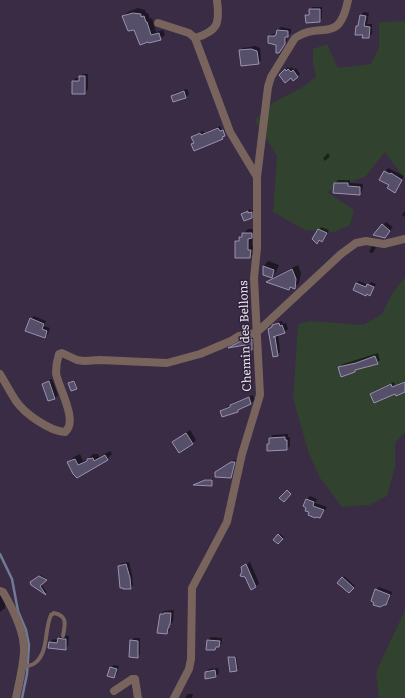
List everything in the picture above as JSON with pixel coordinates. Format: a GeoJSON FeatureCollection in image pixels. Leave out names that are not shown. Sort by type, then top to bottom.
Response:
{"type":"FeatureCollection","features":[{"type":"Feature","properties":{"kind":"street"},"geometry":{"type":"LineString","coordinates":[[195,38],[207,35],[215,28],[218,18],[218,0]]}},
{"type":"Feature","properties":{"kind":"street","name":"Chemin des Bellons"},"geometry":{"type":"LineString","coordinates":[[174,698],[189,668],[191,659],[192,588],[227,522],[242,454],[260,395],[254,278],[257,248],[257,177],[268,87],[271,77],[295,38],[300,34],[330,29],[337,26],[344,17],[348,0]]}},
{"type":"Feature","properties":{"kind":"street"},"geometry":{"type":"LineString","coordinates":[[158,23],[189,33],[195,38],[230,132],[257,177]]}},
{"type":"Feature","properties":{"kind":"street"},"geometry":{"type":"LineString","coordinates":[[0,374],[16,402],[37,420],[57,430],[65,432],[70,426],[70,420],[56,372],[56,363],[59,354],[62,353],[77,360],[84,361],[100,360],[167,364],[200,354],[231,342],[239,336],[256,333],[341,254],[356,243],[366,241],[384,244],[405,239]]}},
{"type":"Feature","properties":{"kind":"street"},"geometry":{"type":"LineString","coordinates":[[0,592],[3,592],[7,599],[22,633],[26,667],[16,698]]}},
{"type":"Feature","properties":{"kind":"street"},"geometry":{"type":"LineString","coordinates":[[114,691],[132,679],[135,679],[138,698]]}},
{"type":"Feature","properties":{"kind":"lane"},"geometry":{"type":"LineString","coordinates":[[26,667],[36,663],[41,654],[46,643],[48,620],[54,613],[60,614],[64,618],[65,624],[63,636]]}},
{"type":"Feature","properties":{"kind":"green space"},"geometry":{"type":"Polygon","coordinates":[[[405,21],[405,179],[385,152],[366,176],[327,192],[354,210],[350,225],[335,232],[305,230],[273,212],[277,156],[255,120],[274,102],[301,88],[316,77],[313,63],[313,49],[327,44],[338,68],[371,64],[379,48],[379,22],[405,21]]]}},
{"type":"Feature","properties":{"kind":"green space"},"geometry":{"type":"Polygon","coordinates":[[[405,277],[405,432],[395,443],[395,467],[387,496],[370,505],[342,507],[320,478],[309,454],[293,398],[298,324],[311,321],[363,325],[382,314],[393,292],[405,277]]]}},
{"type":"Feature","properties":{"kind":"green space"},"geometry":{"type":"Polygon","coordinates":[[[405,610],[405,698],[379,698],[376,672],[405,610]]]}},
{"type":"Feature","properties":{"kind":"building"},"geometry":{"type":"Polygon","coordinates":[[[309,9],[320,9],[320,22],[306,23],[305,15],[309,15],[309,9]]]}},
{"type":"Feature","properties":{"kind":"building"},"geometry":{"type":"Polygon","coordinates":[[[133,13],[141,14],[141,17],[144,16],[151,35],[159,33],[161,40],[140,45],[134,30],[128,31],[122,16],[133,13]]]}},
{"type":"Feature","properties":{"kind":"building"},"geometry":{"type":"Polygon","coordinates":[[[360,15],[366,16],[364,26],[370,27],[369,38],[362,38],[363,35],[355,35],[356,26],[358,26],[360,15]]]}},
{"type":"Feature","properties":{"kind":"building"},"geometry":{"type":"Polygon","coordinates":[[[277,30],[288,31],[288,37],[285,37],[285,44],[279,53],[276,53],[276,45],[268,43],[268,36],[275,36],[277,30]]]}},
{"type":"Feature","properties":{"kind":"building"},"geometry":{"type":"Polygon","coordinates":[[[251,49],[257,51],[259,64],[241,66],[239,50],[251,49]]]}},
{"type":"Feature","properties":{"kind":"building"},"geometry":{"type":"Polygon","coordinates":[[[285,69],[286,71],[288,69],[291,72],[293,70],[298,77],[293,81],[291,78],[285,83],[279,75],[285,69]]]}},
{"type":"Feature","properties":{"kind":"building"},"geometry":{"type":"Polygon","coordinates":[[[79,76],[85,76],[85,94],[72,94],[72,81],[79,81],[79,76]]]}},
{"type":"Feature","properties":{"kind":"building"},"geometry":{"type":"Polygon","coordinates":[[[184,91],[186,98],[173,102],[171,96],[184,91]]]}},
{"type":"Feature","properties":{"kind":"building"},"geometry":{"type":"Polygon","coordinates":[[[218,128],[220,131],[223,130],[225,136],[222,137],[223,139],[194,151],[191,144],[194,143],[191,137],[200,133],[201,135],[218,128]]]}},
{"type":"Feature","properties":{"kind":"building"},"geometry":{"type":"Polygon","coordinates":[[[384,171],[390,174],[391,173],[402,180],[395,193],[387,188],[389,185],[379,180],[384,171]]]}},
{"type":"Feature","properties":{"kind":"building"},"geometry":{"type":"Polygon","coordinates":[[[334,183],[348,183],[348,186],[360,187],[360,195],[333,193],[334,183]]]}},
{"type":"Feature","properties":{"kind":"building"},"geometry":{"type":"Polygon","coordinates":[[[248,211],[248,213],[252,212],[252,218],[244,221],[241,214],[248,211]]]}},
{"type":"Feature","properties":{"kind":"building"},"geometry":{"type":"Polygon","coordinates":[[[382,224],[390,231],[385,238],[373,235],[382,224]]]}},
{"type":"Feature","properties":{"kind":"building"},"geometry":{"type":"Polygon","coordinates":[[[318,229],[327,233],[322,242],[319,240],[317,244],[312,239],[318,229]]]}},
{"type":"Feature","properties":{"kind":"building"},"geometry":{"type":"Polygon","coordinates":[[[242,233],[252,233],[252,238],[248,239],[248,250],[251,250],[250,258],[235,258],[235,241],[239,241],[239,237],[242,237],[242,233]]]}},
{"type":"Feature","properties":{"kind":"building"},"geometry":{"type":"Polygon","coordinates":[[[263,266],[274,270],[272,278],[263,275],[263,266]]]}},
{"type":"Feature","properties":{"kind":"building"},"geometry":{"type":"Polygon","coordinates":[[[292,269],[296,279],[295,289],[290,287],[289,290],[266,282],[292,269]]]}},
{"type":"Feature","properties":{"kind":"building"},"geometry":{"type":"Polygon","coordinates":[[[356,283],[366,287],[367,284],[374,287],[370,296],[367,294],[366,296],[353,290],[356,283]]]}},
{"type":"Feature","properties":{"kind":"building"},"geometry":{"type":"Polygon","coordinates":[[[30,318],[44,324],[42,329],[47,331],[45,338],[25,331],[30,318]]]}},
{"type":"Feature","properties":{"kind":"building"},"geometry":{"type":"Polygon","coordinates":[[[279,323],[280,326],[282,325],[285,333],[273,337],[275,337],[278,356],[273,357],[268,329],[272,327],[272,325],[279,323]]]}},
{"type":"Feature","properties":{"kind":"building"},"geometry":{"type":"Polygon","coordinates":[[[252,339],[252,350],[245,350],[245,345],[228,348],[241,341],[252,339]]]}},
{"type":"Feature","properties":{"kind":"building"},"geometry":{"type":"Polygon","coordinates":[[[375,356],[378,364],[355,370],[355,372],[341,377],[338,367],[356,363],[375,356]]]}},
{"type":"Feature","properties":{"kind":"building"},"geometry":{"type":"Polygon","coordinates":[[[49,381],[55,399],[48,401],[42,384],[49,381]]]}},
{"type":"Feature","properties":{"kind":"building"},"geometry":{"type":"Polygon","coordinates":[[[74,381],[77,389],[71,391],[68,383],[74,381]]]}},
{"type":"Feature","properties":{"kind":"building"},"geometry":{"type":"Polygon","coordinates":[[[405,382],[405,392],[396,396],[395,394],[374,403],[370,394],[391,384],[392,387],[405,382]]]}},
{"type":"Feature","properties":{"kind":"building"},"geometry":{"type":"Polygon","coordinates":[[[249,397],[251,404],[238,410],[238,412],[222,417],[220,411],[249,397]]]}},
{"type":"Feature","properties":{"kind":"building"},"geometry":{"type":"Polygon","coordinates":[[[186,433],[193,444],[179,453],[172,442],[186,433]]]}},
{"type":"Feature","properties":{"kind":"building"},"geometry":{"type":"Polygon","coordinates":[[[285,437],[285,440],[287,440],[287,450],[267,451],[269,438],[285,437]]]}},
{"type":"Feature","properties":{"kind":"building"},"geometry":{"type":"Polygon","coordinates":[[[105,455],[108,460],[77,478],[73,474],[67,462],[75,459],[78,465],[87,461],[87,459],[93,458],[94,461],[105,455]]]}},
{"type":"Feature","properties":{"kind":"building"},"geometry":{"type":"Polygon","coordinates":[[[231,462],[235,462],[231,478],[215,477],[215,472],[231,462]]]}},
{"type":"Feature","properties":{"kind":"building"},"geometry":{"type":"Polygon","coordinates":[[[205,480],[212,480],[212,486],[193,485],[205,480]]]}},
{"type":"Feature","properties":{"kind":"building"},"geometry":{"type":"Polygon","coordinates":[[[287,490],[291,494],[284,502],[279,498],[287,490]]]}},
{"type":"Feature","properties":{"kind":"building"},"geometry":{"type":"Polygon","coordinates":[[[306,499],[314,502],[313,506],[324,510],[320,518],[315,518],[308,515],[309,512],[305,511],[306,508],[303,506],[306,499]]]}},
{"type":"Feature","properties":{"kind":"building"},"geometry":{"type":"Polygon","coordinates":[[[278,534],[283,539],[278,544],[273,540],[278,534]]]}},
{"type":"Feature","properties":{"kind":"building"},"geometry":{"type":"Polygon","coordinates":[[[126,564],[131,589],[120,588],[118,566],[126,564]]]}},
{"type":"Feature","properties":{"kind":"building"},"geometry":{"type":"Polygon","coordinates":[[[246,564],[256,587],[251,590],[245,577],[240,576],[242,571],[241,567],[246,564]]]}},
{"type":"Feature","properties":{"kind":"building"},"geometry":{"type":"Polygon","coordinates":[[[39,576],[47,580],[40,586],[46,595],[31,585],[30,582],[39,576]]]}},
{"type":"Feature","properties":{"kind":"building"},"geometry":{"type":"Polygon","coordinates":[[[342,577],[354,588],[349,593],[337,583],[342,577]]]}},
{"type":"Feature","properties":{"kind":"building"},"geometry":{"type":"Polygon","coordinates":[[[375,589],[390,595],[386,605],[380,607],[373,605],[374,603],[371,601],[375,589]]]}},
{"type":"Feature","properties":{"kind":"building"},"geometry":{"type":"Polygon","coordinates":[[[171,613],[170,625],[167,634],[157,633],[160,614],[171,613]]]}},
{"type":"Feature","properties":{"kind":"building"},"geometry":{"type":"Polygon","coordinates":[[[58,638],[66,639],[66,650],[48,648],[49,642],[57,643],[58,638]]]}},
{"type":"Feature","properties":{"kind":"building"},"geometry":{"type":"Polygon","coordinates":[[[130,640],[138,641],[138,658],[129,657],[130,640]]]}},
{"type":"Feature","properties":{"kind":"building"},"geometry":{"type":"Polygon","coordinates":[[[207,640],[220,641],[219,647],[216,647],[215,650],[206,650],[207,640]]]}},
{"type":"Feature","properties":{"kind":"building"},"geometry":{"type":"Polygon","coordinates":[[[228,657],[235,657],[237,671],[230,672],[228,657]]]}},
{"type":"Feature","properties":{"kind":"building"},"geometry":{"type":"Polygon","coordinates":[[[110,667],[117,669],[114,678],[107,676],[110,667]]]}},
{"type":"Feature","properties":{"kind":"building"},"geometry":{"type":"Polygon","coordinates":[[[215,670],[216,677],[205,679],[205,672],[215,670]]]}},
{"type":"Feature","properties":{"kind":"waterway"},"geometry":{"type":"LineString","coordinates":[[0,554],[12,579],[18,611],[26,630],[29,645],[27,674],[22,698]]}}]}
